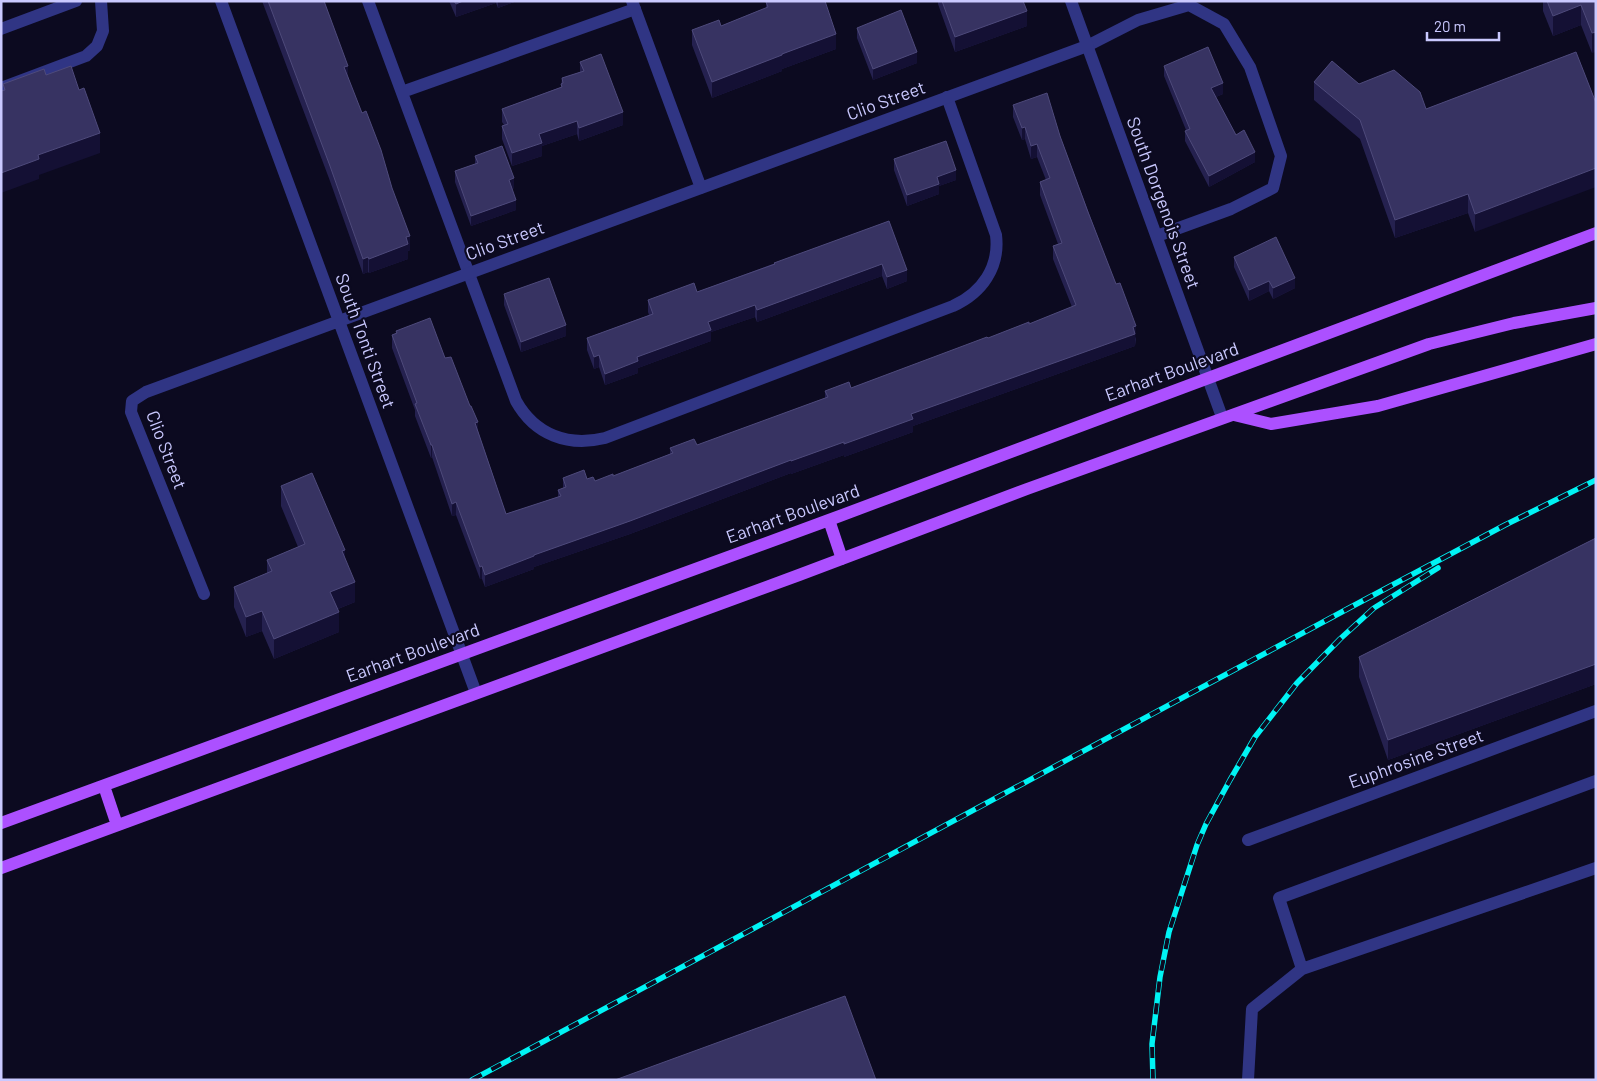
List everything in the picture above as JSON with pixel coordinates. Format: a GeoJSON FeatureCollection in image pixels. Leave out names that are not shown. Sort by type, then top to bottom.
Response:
{"type":"FeatureCollection","features":[{"type":"Feature","properties":{"kind":"main road","name":"Earhart Boulevard"},"geometry":{"type":"LineString","coordinates":[[1,824],[829,520],[1596,233]]}},
{"type":"Feature","properties":{"kind":"main road"},"geometry":{"type":"LineString","coordinates":[[1,868],[1228,416],[1429,344],[1514,323],[1596,308]]}},
{"type":"Feature","properties":{"kind":"main road"},"geometry":{"type":"LineString","coordinates":[[1228,416],[1271,424],[1378,406],[1596,344]]}},
{"type":"Feature","properties":{"kind":"main road"},"geometry":{"type":"LineString","coordinates":[[829,520],[842,559]]}},
{"type":"Feature","properties":{"kind":"main road"},"geometry":{"type":"LineString","coordinates":[[104,786],[117,825]]}},
{"type":"Feature","properties":{"kind":"street"},"geometry":{"type":"LineString","coordinates":[[1,29],[76,1]]}},
{"type":"Feature","properties":{"kind":"street"},"geometry":{"type":"LineString","coordinates":[[1,88],[86,56],[97,46],[103,31],[101,1]]}},
{"type":"Feature","properties":{"kind":"street","name":"South Tonti Street"},"geometry":{"type":"LineString","coordinates":[[220,1],[476,693]]}},
{"type":"Feature","properties":{"kind":"street"},"geometry":{"type":"LineString","coordinates":[[368,1],[516,401],[535,425],[557,437],[580,441],[605,438],[953,306],[977,291],[987,278],[994,262],[997,252],[996,234],[947,98]]}},
{"type":"Feature","properties":{"kind":"street","name":"South Dorgenois Street"},"geometry":{"type":"LineString","coordinates":[[1071,1],[1209,377],[1228,416]]}},
{"type":"Feature","properties":{"kind":"street"},"geometry":{"type":"LineString","coordinates":[[402,92],[633,5],[700,188]]}},
{"type":"Feature","properties":{"kind":"street","name":"Clio Street"},"geometry":{"type":"LineString","coordinates":[[204,594],[132,412],[132,400],[146,392],[1087,46],[1138,20],[1189,5],[1224,24],[1250,66],[1282,156],[1273,188],[1231,209],[1157,236]]}},
{"type":"Feature","properties":{"kind":"street","name":"Euphrosine Street"},"geometry":{"type":"LineString","coordinates":[[1248,840],[1596,711]]}},
{"type":"Feature","properties":{"kind":"street"},"geometry":{"type":"LineString","coordinates":[[1302,969],[1279,898],[1596,780]]}},
{"type":"Feature","properties":{"kind":"street"},"geometry":{"type":"LineString","coordinates":[[1248,1080],[1252,1009],[1302,969],[1596,868]]}},
{"type":"Feature","properties":{"kind":"building"},"geometry":{"type":"Polygon","coordinates":[[[268,1],[324,1],[348,66],[344,67],[362,113],[366,111],[381,150],[392,188],[410,236],[406,237],[408,244],[369,259],[368,257],[363,259],[268,1]]]}},
{"type":"Feature","properties":{"kind":"building"},"geometry":{"type":"Polygon","coordinates":[[[767,1],[825,1],[836,34],[712,82],[692,30],[719,20],[721,26],[768,7],[767,1]]]}},
{"type":"Feature","properties":{"kind":"building"},"geometry":{"type":"Polygon","coordinates":[[[942,1],[1023,1],[1027,11],[955,37],[942,1]]]}},
{"type":"Feature","properties":{"kind":"building"},"geometry":{"type":"Polygon","coordinates":[[[1547,1],[1596,1],[1596,32],[1592,33],[1581,5],[1553,16],[1547,1]]]}},
{"type":"Feature","properties":{"kind":"building"},"geometry":{"type":"Polygon","coordinates":[[[901,10],[917,52],[873,69],[857,28],[901,10]]]}},
{"type":"Feature","properties":{"kind":"building"},"geometry":{"type":"Polygon","coordinates":[[[1208,47],[1223,83],[1211,88],[1236,135],[1244,130],[1255,152],[1209,176],[1185,131],[1190,129],[1164,66],[1208,47]]]}},
{"type":"Feature","properties":{"kind":"building"},"geometry":{"type":"Polygon","coordinates":[[[1576,52],[1596,103],[1596,168],[1475,214],[1468,194],[1395,220],[1360,120],[1314,82],[1332,61],[1359,84],[1394,70],[1420,92],[1426,109],[1576,52]]]}},
{"type":"Feature","properties":{"kind":"building"},"geometry":{"type":"Polygon","coordinates":[[[601,54],[623,112],[579,128],[577,121],[539,134],[542,143],[512,153],[502,126],[508,124],[502,109],[562,87],[562,78],[584,71],[580,62],[601,54]]]}},
{"type":"Feature","properties":{"kind":"building"},"geometry":{"type":"Polygon","coordinates":[[[71,66],[79,90],[84,88],[100,133],[38,155],[39,159],[1,173],[1,91],[5,90],[3,84],[44,69],[46,75],[71,66]]]}},
{"type":"Feature","properties":{"kind":"building"},"geometry":{"type":"Polygon","coordinates":[[[1047,93],[1060,136],[1088,212],[1116,284],[1120,283],[1136,326],[1133,327],[1135,334],[911,414],[913,419],[844,444],[844,442],[791,460],[485,575],[482,566],[480,567],[456,502],[452,504],[432,445],[415,404],[417,403],[392,335],[397,333],[396,331],[430,318],[445,358],[451,357],[478,422],[475,423],[506,514],[561,496],[558,490],[566,487],[563,478],[584,470],[587,479],[593,477],[595,481],[613,474],[613,476],[673,453],[670,448],[694,439],[697,445],[828,397],[825,391],[849,382],[851,388],[1029,322],[1029,324],[1076,305],[1053,246],[1062,243],[1040,182],[1050,178],[1037,144],[1031,146],[1025,127],[1022,128],[1013,105],[1047,93]]]}},
{"type":"Feature","properties":{"kind":"building"},"geometry":{"type":"Polygon","coordinates":[[[946,141],[956,170],[937,177],[939,184],[907,195],[894,159],[946,141]]]}},
{"type":"Feature","properties":{"kind":"building"},"geometry":{"type":"Polygon","coordinates":[[[502,146],[514,178],[509,180],[516,200],[471,216],[455,171],[478,163],[475,156],[502,146]]]}},
{"type":"Feature","properties":{"kind":"building"},"geometry":{"type":"Polygon","coordinates":[[[889,221],[907,270],[887,277],[882,264],[757,310],[755,305],[708,322],[711,330],[637,357],[638,361],[605,374],[599,355],[594,357],[587,338],[653,314],[648,300],[694,283],[697,292],[889,221]]]}},
{"type":"Feature","properties":{"kind":"building"},"geometry":{"type":"Polygon","coordinates":[[[1276,237],[1295,278],[1273,288],[1269,281],[1249,290],[1234,257],[1276,237]]]}},
{"type":"Feature","properties":{"kind":"building"},"geometry":{"type":"Polygon","coordinates":[[[549,278],[566,325],[521,342],[504,294],[549,278]]]}},
{"type":"Feature","properties":{"kind":"building"},"geometry":{"type":"Polygon","coordinates":[[[312,473],[345,550],[342,551],[355,582],[330,592],[339,612],[274,639],[262,611],[246,617],[234,587],[272,571],[267,560],[305,544],[281,486],[312,473]]]}},
{"type":"Feature","properties":{"kind":"building"},"geometry":{"type":"Polygon","coordinates":[[[1596,538],[1596,664],[1388,740],[1359,657],[1596,538]]]}},
{"type":"Feature","properties":{"kind":"building"},"geometry":{"type":"Polygon","coordinates":[[[845,996],[876,1080],[615,1080],[845,996]]]}},
{"type":"Feature","properties":{"kind":"railway"},"geometry":{"type":"LineString","coordinates":[[472,1080],[1351,607],[1505,525],[1596,480]]}},
{"type":"Feature","properties":{"kind":"railway"},"geometry":{"type":"LineString","coordinates":[[1153,1080],[1152,1044],[1160,977],[1169,932],[1197,845],[1230,780],[1255,737],[1297,683],[1340,639],[1374,608],[1438,568]]}}]}
